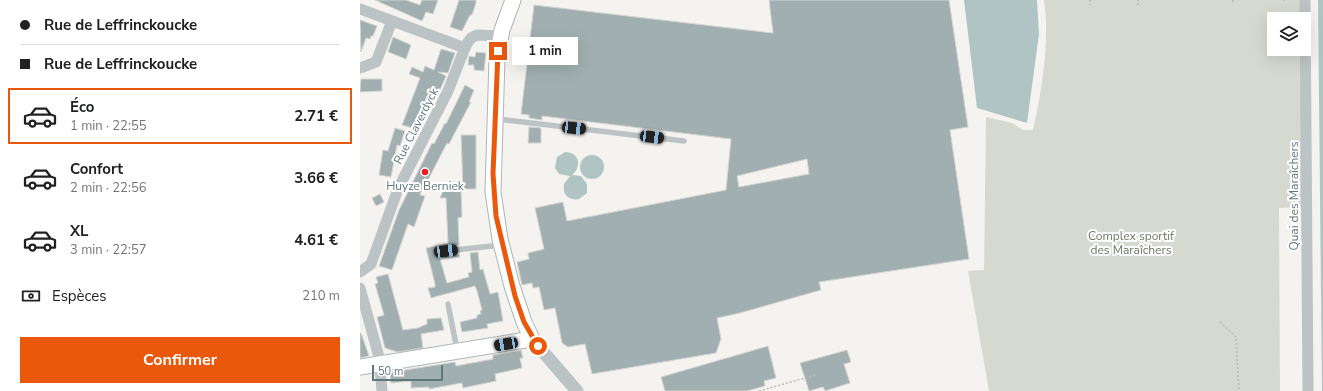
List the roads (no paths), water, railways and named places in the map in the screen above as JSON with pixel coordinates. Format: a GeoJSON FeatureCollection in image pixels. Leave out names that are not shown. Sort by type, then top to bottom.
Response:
{"type":"FeatureCollection","features":[{"type":"Feature","properties":{"kind":"main road"},"geometry":{"type":"LineString","coordinates":[[360,367],[532,339],[516,300],[502,245],[493,192],[496,66],[500,36],[513,0]]}},
{"type":"Feature","properties":{"kind":"street","name":"Quai des Maraîchers"},"geometry":{"type":"LineString","coordinates":[[1305,0],[1308,391]]}},
{"type":"Feature","properties":{"kind":"street"},"geometry":{"type":"LineString","coordinates":[[360,9],[465,48]]}},
{"type":"Feature","properties":{"kind":"street"},"geometry":{"type":"LineString","coordinates":[[360,68],[372,65],[376,62],[392,21]]}},
{"type":"Feature","properties":{"kind":"street","name":"Rue Claverdyck"},"geometry":{"type":"LineString","coordinates":[[360,272],[371,264],[398,189],[445,97],[465,48],[471,38],[477,35],[500,36]]}},
{"type":"Feature","properties":{"kind":"street"},"geometry":{"type":"LineString","coordinates":[[360,288],[380,364],[382,391]]}},
{"type":"Feature","properties":{"kind":"street"},"geometry":{"type":"LineString","coordinates":[[532,339],[577,391]]}},
{"type":"Feature","properties":{"kind":"lane"},"geometry":{"type":"LineString","coordinates":[[495,119],[684,141]]}},
{"type":"Feature","properties":{"kind":"lane"},"geometry":{"type":"LineString","coordinates":[[446,251],[502,245]]}},
{"type":"Feature","properties":{"kind":"lane"},"geometry":{"type":"LineString","coordinates":[[448,304],[457,352]]}},
{"type":"Feature","properties":{"kind":"place","name":"Huyze Berniek"},"geometry":{"type":"Point","coordinates":[425,172]}},
{"type":"Feature","properties":{"kind":"park label","name":"Complex sportif des Maraîchers"},"geometry":{"type":"Point","coordinates":[1131,243]}}]}
